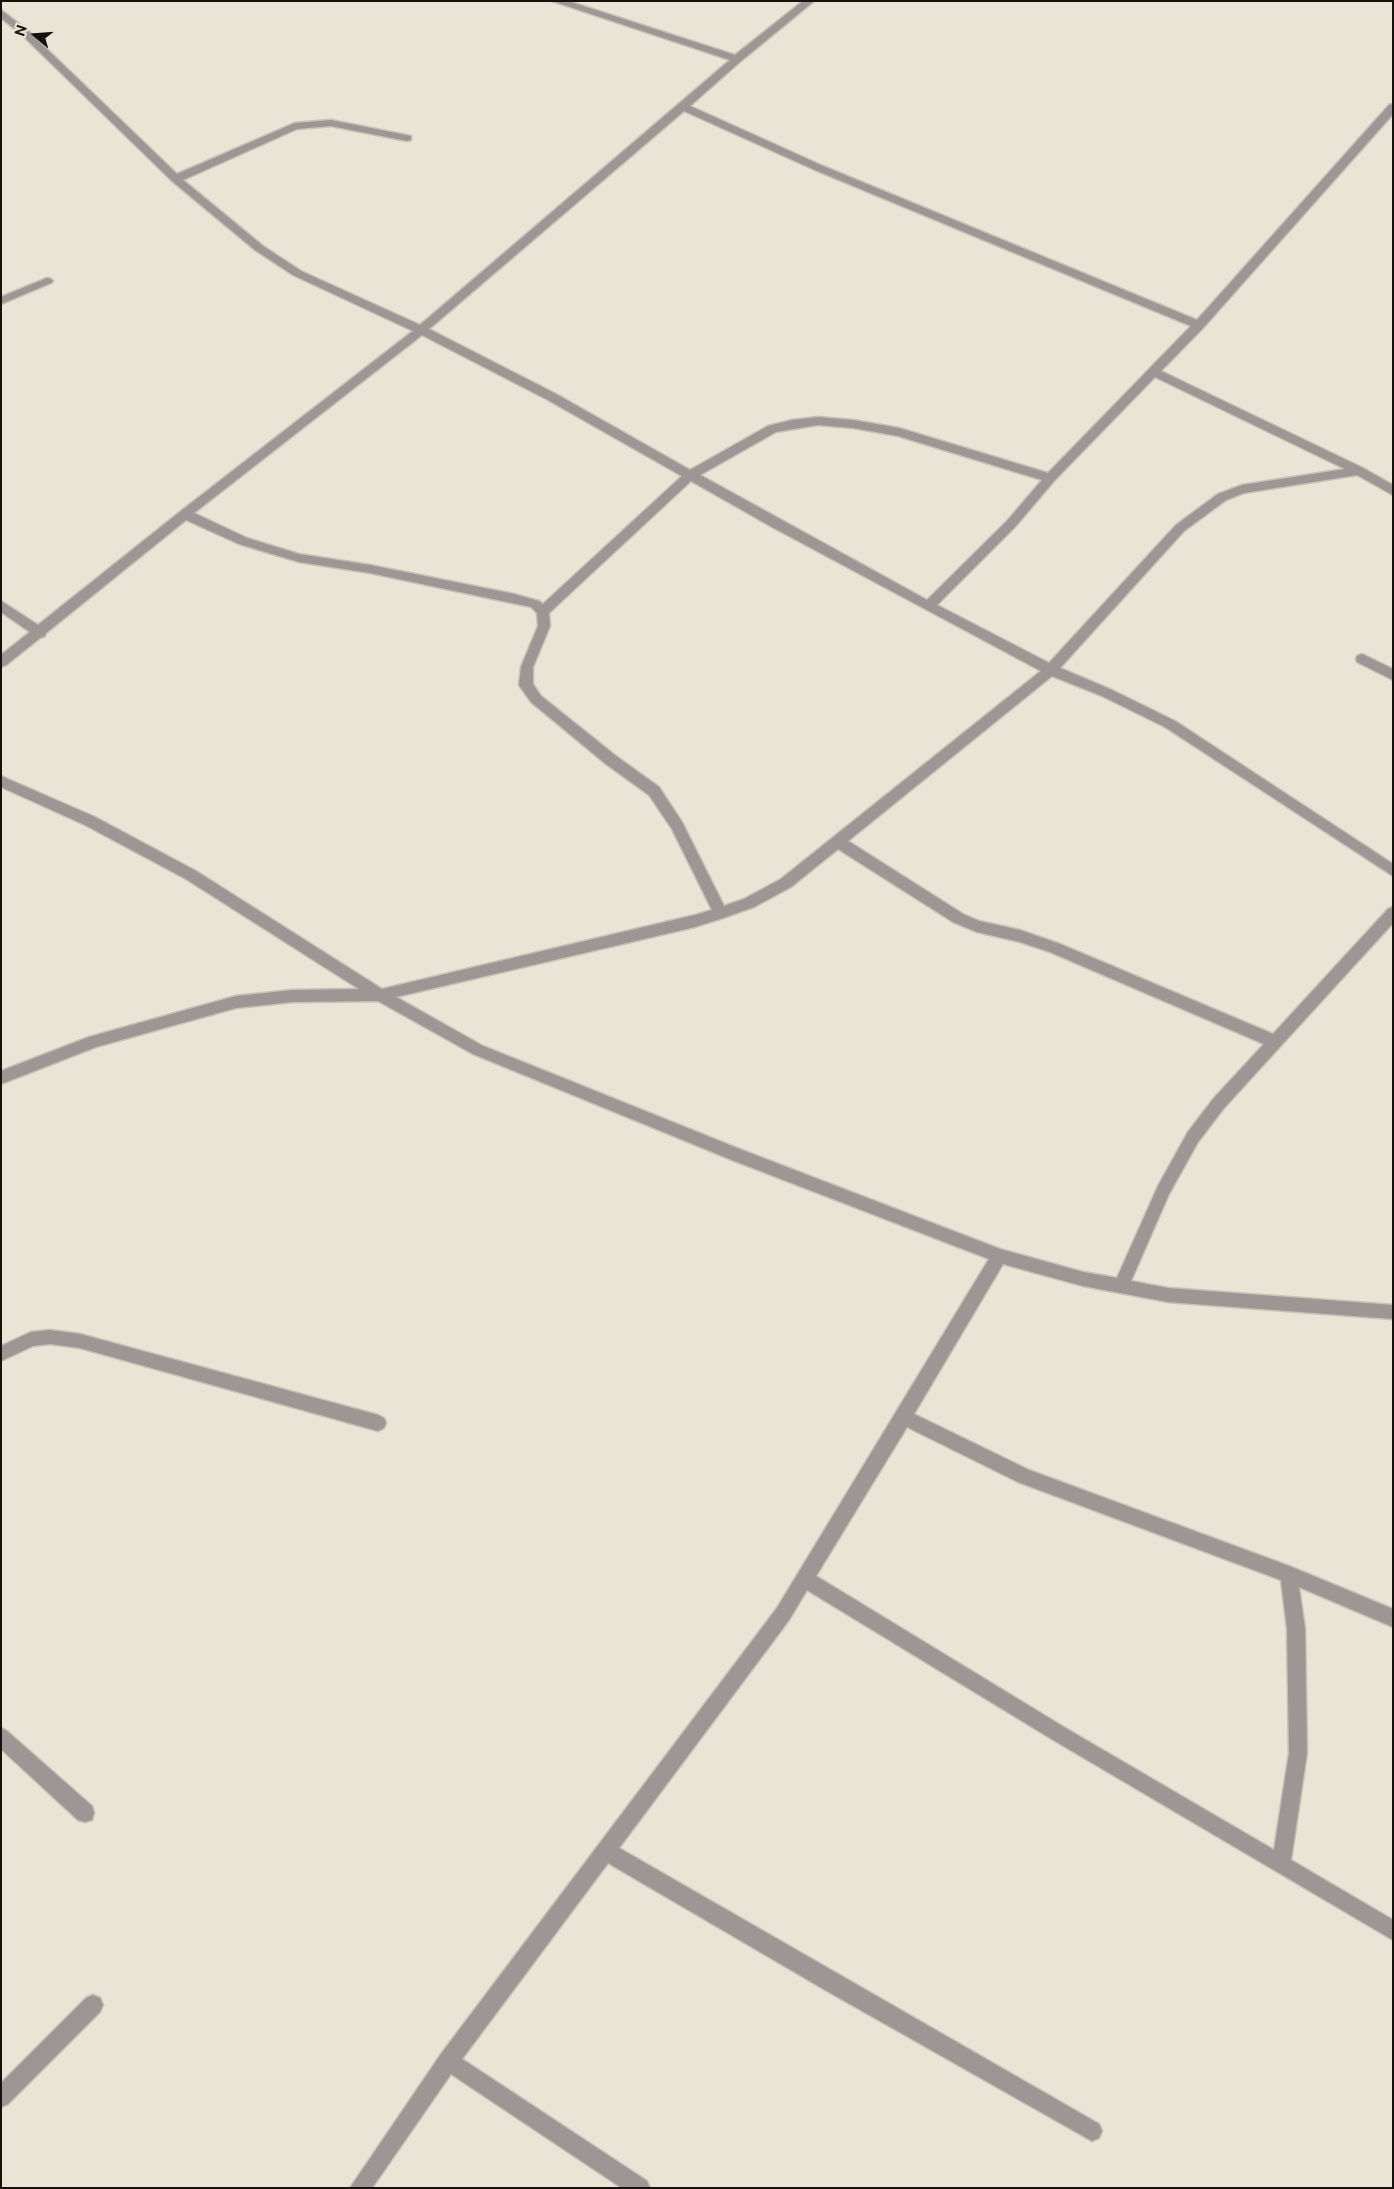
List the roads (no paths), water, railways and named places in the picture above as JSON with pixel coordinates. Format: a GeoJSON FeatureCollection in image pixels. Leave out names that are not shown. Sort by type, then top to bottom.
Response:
{"type":"FeatureCollection","features":[{"type":"Feature","properties":{"kind":"street"},"geometry":{"type":"LineString","coordinates":[[557,1],[737,59]]}},
{"type":"Feature","properties":{"kind":"street"},"geometry":{"type":"LineString","coordinates":[[1,662],[40,633],[185,514],[421,330],[683,108],[737,59],[809,1]]}},
{"type":"Feature","properties":{"kind":"street"},"geometry":{"type":"LineString","coordinates":[[1,13],[23,31],[176,180],[259,248],[297,273],[421,330],[552,397],[793,533],[1051,670],[1107,693],[1170,724],[1393,871]]}},
{"type":"Feature","properties":{"kind":"street"},"geometry":{"type":"LineString","coordinates":[[929,605],[1011,524],[1050,478],[1199,325],[1393,107]]}},
{"type":"Feature","properties":{"kind":"street"},"geometry":{"type":"LineString","coordinates":[[683,108],[819,168],[1199,325]]}},
{"type":"Feature","properties":{"kind":"street"},"geometry":{"type":"LineString","coordinates":[[176,180],[295,126],[331,124],[407,138]]}},
{"type":"Feature","properties":{"kind":"street"},"geometry":{"type":"LineString","coordinates":[[1,301],[47,280]]}},
{"type":"Feature","properties":{"kind":"street"},"geometry":{"type":"LineString","coordinates":[[1154,372],[1359,471],[1393,491]]}},
{"type":"Feature","properties":{"kind":"street"},"geometry":{"type":"LineString","coordinates":[[543,612],[691,475],[772,429],[818,421],[853,424],[899,432],[1050,478]]}},
{"type":"Feature","properties":{"kind":"street"},"geometry":{"type":"LineString","coordinates":[[1,1078],[94,1042],[236,1002],[293,996],[380,994],[695,921],[749,903],[786,883],[1051,670],[1180,528],[1207,506],[1222,497],[1242,489],[1359,471]]}},
{"type":"Feature","properties":{"kind":"street"},"geometry":{"type":"LineString","coordinates":[[185,514],[243,541],[299,558],[370,569],[514,598],[535,604],[543,612],[544,626],[527,667],[526,685],[536,699],[611,760],[654,791],[677,826],[720,913]]}},
{"type":"Feature","properties":{"kind":"street"},"geometry":{"type":"LineString","coordinates":[[1,605],[40,633]]}},
{"type":"Feature","properties":{"kind":"street"},"geometry":{"type":"LineString","coordinates":[[1362,659],[1393,675]]}},
{"type":"Feature","properties":{"kind":"street"},"geometry":{"type":"LineString","coordinates":[[1,781],[90,821],[191,875],[380,994],[478,1050],[999,1256],[1083,1279],[1168,1295],[1393,1312]]}},
{"type":"Feature","properties":{"kind":"street"},"geometry":{"type":"LineString","coordinates":[[838,842],[958,918],[976,926],[1020,936],[1055,948],[1275,1042]]}},
{"type":"Feature","properties":{"kind":"street"},"geometry":{"type":"LineString","coordinates":[[1121,1286],[1163,1190],[1193,1138],[1219,1104],[1393,913]]}},
{"type":"Feature","properties":{"kind":"street"},"geometry":{"type":"LineString","coordinates":[[360,2188],[448,2061],[783,1614],[904,1417],[999,1256]]}},
{"type":"Feature","properties":{"kind":"street"},"geometry":{"type":"LineString","coordinates":[[1,1354],[31,1339],[50,1337],[80,1341],[378,1423]]}},
{"type":"Feature","properties":{"kind":"street"},"geometry":{"type":"LineString","coordinates":[[904,1417],[1024,1476],[1289,1574],[1393,1618]]}},
{"type":"Feature","properties":{"kind":"street"},"geometry":{"type":"LineString","coordinates":[[1281,1865],[1298,1753],[1296,1629],[1289,1574]]}},
{"type":"Feature","properties":{"kind":"street"},"geometry":{"type":"LineString","coordinates":[[805,1579],[1052,1730],[1393,1931]]}},
{"type":"Feature","properties":{"kind":"street"},"geometry":{"type":"LineString","coordinates":[[1,1737],[85,1813]]}},
{"type":"Feature","properties":{"kind":"street"},"geometry":{"type":"LineString","coordinates":[[606,1851],[834,1984],[1092,2130]]}},
{"type":"Feature","properties":{"kind":"street"},"geometry":{"type":"LineString","coordinates":[[1,2097],[92,2005]]}},
{"type":"Feature","properties":{"kind":"street"},"geometry":{"type":"LineString","coordinates":[[448,2061],[640,2188]]}}]}
